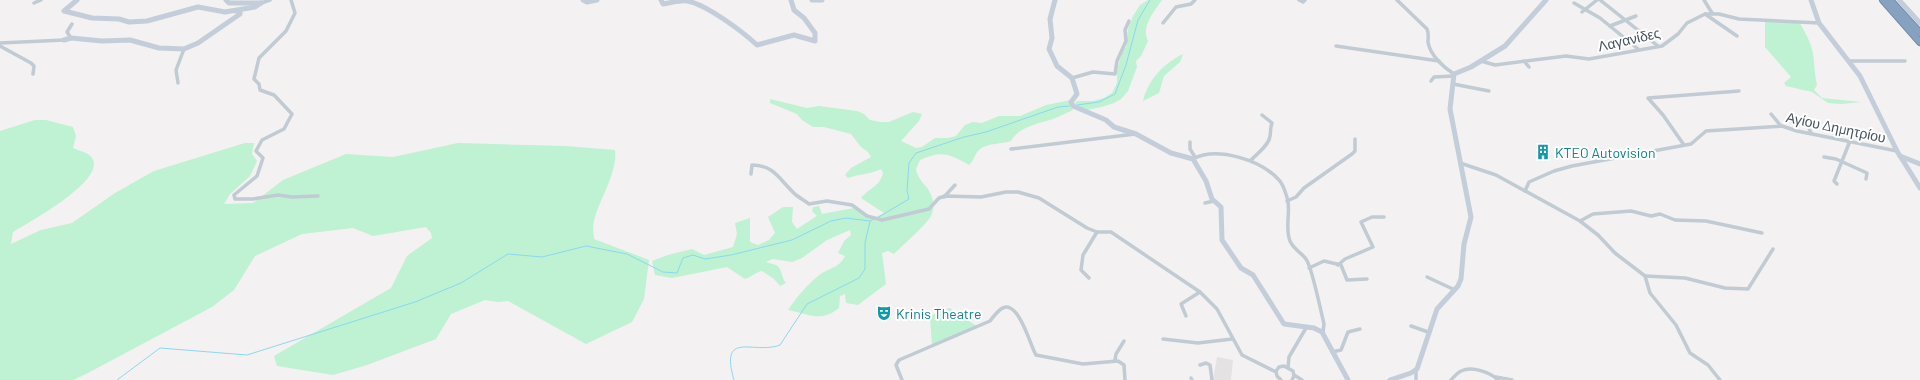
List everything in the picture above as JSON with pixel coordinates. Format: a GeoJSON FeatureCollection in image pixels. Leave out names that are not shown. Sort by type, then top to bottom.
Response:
{"type":"FeatureCollection","features":[{"type":"Feature","properties":{"kind":"highway"},"geometry":{"type":"LineString","coordinates":[[1883,0],[1920,42]]}},
{"type":"Feature","properties":{"kind":"highway"},"geometry":{"type":"LineString","coordinates":[[1890,0],[1920,33]]}},
{"type":"Feature","properties":{"kind":"street"},"geometry":{"type":"LineString","coordinates":[[34,3],[41,0]]}},
{"type":"Feature","properties":{"kind":"street"},"geometry":{"type":"LineString","coordinates":[[77,0],[64,11],[92,18],[107,17],[130,22],[147,21],[198,8],[225,12],[255,7],[259,6],[261,3]]}},
{"type":"Feature","properties":{"kind":"street"},"geometry":{"type":"LineString","coordinates":[[226,0],[230,3],[261,3],[270,0]]}},
{"type":"Feature","properties":{"kind":"street"},"geometry":{"type":"LineString","coordinates":[[291,0],[294,13],[286,31],[259,58],[254,79],[259,84],[260,90],[274,95],[292,114],[284,129],[262,140],[256,151],[263,158],[257,176],[234,195],[235,199],[253,199],[278,195],[292,197],[318,196]]}},
{"type":"Feature","properties":{"kind":"street"},"geometry":{"type":"LineString","coordinates":[[583,0],[587,2],[596,0]]}},
{"type":"Feature","properties":{"kind":"street"},"geometry":{"type":"LineString","coordinates":[[661,0],[663,4],[687,1],[708,8],[715,15],[743,32],[758,45],[794,35],[810,41],[815,41],[815,32],[804,18],[794,10],[791,0]]}},
{"type":"Feature","properties":{"kind":"street"},"geometry":{"type":"LineString","coordinates":[[812,0],[822,0]]}},
{"type":"Feature","properties":{"kind":"street"},"geometry":{"type":"LineString","coordinates":[[1055,0],[1050,19],[1052,38],[1049,49],[1057,66],[1072,78],[1077,94],[1072,105],[1106,120],[1114,127],[1136,134],[1172,154],[1194,158],[1202,154],[1228,155],[1251,160],[1279,179],[1287,201],[1286,219],[1291,243],[1306,259],[1324,324],[1323,332]]}},
{"type":"Feature","properties":{"kind":"street"},"geometry":{"type":"LineString","coordinates":[[1163,23],[1176,7],[1191,4],[1195,0]]}},
{"type":"Feature","properties":{"kind":"street"},"geometry":{"type":"LineString","coordinates":[[1299,0],[1303,2],[1306,0]]}},
{"type":"Feature","properties":{"kind":"street"},"geometry":{"type":"LineString","coordinates":[[1397,0],[1428,30],[1428,42],[1438,61],[1454,75]]}},
{"type":"Feature","properties":{"kind":"street"},"geometry":{"type":"LineString","coordinates":[[1431,81],[1434,77],[1454,75],[1505,46],[1546,0]]}},
{"type":"Feature","properties":{"kind":"street"},"geometry":{"type":"LineString","coordinates":[[1582,12],[1597,0]]}},
{"type":"Feature","properties":{"kind":"street"},"geometry":{"type":"LineString","coordinates":[[1600,0],[1658,46]]}},
{"type":"Feature","properties":{"kind":"street"},"geometry":{"type":"LineString","coordinates":[[1704,0],[1712,13]]}},
{"type":"Feature","properties":{"kind":"street"},"geometry":{"type":"LineString","coordinates":[[1810,0],[1819,23],[1850,61],[1866,87],[1899,153],[1920,188]]}},
{"type":"Feature","properties":{"kind":"street"},"geometry":{"type":"LineString","coordinates":[[1899,0],[1920,23]]}},
{"type":"Feature","properties":{"kind":"street"},"geometry":{"type":"LineString","coordinates":[[1574,3],[1610,26],[1638,49]]}},
{"type":"Feature","properties":{"kind":"street"},"geometry":{"type":"LineString","coordinates":[[0,44],[64,40],[71,38],[102,41],[130,40],[159,48],[184,49],[198,43],[240,14],[240,12],[235,10]]}},
{"type":"Feature","properties":{"kind":"street","name":"Λαγανίδες"},"geometry":{"type":"LineString","coordinates":[[1481,61],[1493,65],[1566,56],[1589,59],[1664,45],[1687,23],[1705,14],[1712,13],[1737,19],[1819,23]]}},
{"type":"Feature","properties":{"kind":"street"},"geometry":{"type":"LineString","coordinates":[[1705,14],[1737,36]]}},
{"type":"Feature","properties":{"kind":"street"},"geometry":{"type":"LineString","coordinates":[[1610,26],[1636,16]]}},
{"type":"Feature","properties":{"kind":"street"},"geometry":{"type":"LineString","coordinates":[[1072,78],[1093,72],[1116,74],[1116,61],[1126,41],[1125,30],[1129,21]]}},
{"type":"Feature","properties":{"kind":"street"},"geometry":{"type":"LineString","coordinates":[[71,38],[67,32],[72,24]]}},
{"type":"Feature","properties":{"kind":"street"},"geometry":{"type":"LineString","coordinates":[[0,44],[15,57],[30,61],[34,66],[33,74]]}},
{"type":"Feature","properties":{"kind":"street"},"geometry":{"type":"LineString","coordinates":[[1336,46],[1393,52],[1430,61],[1438,61]]}},
{"type":"Feature","properties":{"kind":"street"},"geometry":{"type":"LineString","coordinates":[[178,83],[176,70],[184,49]]}},
{"type":"Feature","properties":{"kind":"street"},"geometry":{"type":"LineString","coordinates":[[1850,61],[1905,61]]}},
{"type":"Feature","properties":{"kind":"street"},"geometry":{"type":"LineString","coordinates":[[1524,62],[1529,67]]}},
{"type":"Feature","properties":{"kind":"street"},"geometry":{"type":"LineString","coordinates":[[1416,380],[1416,371],[1420,364],[1428,332],[1437,309],[1454,290],[1461,279],[1464,244],[1471,216],[1450,109],[1454,75]]}},
{"type":"Feature","properties":{"kind":"street"},"geometry":{"type":"LineString","coordinates":[[1452,84],[1489,91]]}},
{"type":"Feature","properties":{"kind":"street"},"geometry":{"type":"LineString","coordinates":[[1684,145],[1663,115],[1648,98],[1739,91]]}},
{"type":"Feature","properties":{"kind":"street"},"geometry":{"type":"LineString","coordinates":[[1771,114],[1781,126]]}},
{"type":"Feature","properties":{"kind":"street"},"geometry":{"type":"LineString","coordinates":[[1251,160],[1267,143],[1270,136],[1269,130],[1272,123],[1262,115]]}},
{"type":"Feature","properties":{"kind":"street"},"geometry":{"type":"LineString","coordinates":[[1807,124],[1811,133]]}},
{"type":"Feature","properties":{"kind":"street","name":"Αγίου Δημητρίου"},"geometry":{"type":"LineString","coordinates":[[1524,191],[1529,182],[1560,169],[1684,145],[1695,142],[1705,131],[1781,126],[1899,153]]}},
{"type":"Feature","properties":{"kind":"street"},"geometry":{"type":"LineString","coordinates":[[1012,149],[1136,134]]}},
{"type":"Feature","properties":{"kind":"street"},"geometry":{"type":"LineString","coordinates":[[1287,201],[1296,198],[1304,188],[1352,154],[1355,146],[1355,139]]}},
{"type":"Feature","properties":{"kind":"street"},"geometry":{"type":"LineString","coordinates":[[1190,142],[1190,149],[1214,201],[1221,207],[1222,240],[1238,265],[1253,275],[1284,324],[1306,328],[1318,328],[1323,332],[1332,352],[1348,380]]}},
{"type":"Feature","properties":{"kind":"street"},"geometry":{"type":"LineString","coordinates":[[1837,184],[1834,181],[1850,142]]}},
{"type":"Feature","properties":{"kind":"street"},"geometry":{"type":"LineString","coordinates":[[1899,153],[1920,164]]}},
{"type":"Feature","properties":{"kind":"street"},"geometry":{"type":"LineString","coordinates":[[1824,157],[1841,162],[1867,173],[1866,179]]}},
{"type":"Feature","properties":{"kind":"street"},"geometry":{"type":"LineString","coordinates":[[1460,163],[1496,175],[1580,221],[1598,235],[1615,253],[1645,276],[1686,278],[1725,288],[1748,289],[1773,249]]}},
{"type":"Feature","properties":{"kind":"street"},"geometry":{"type":"LineString","coordinates":[[751,174],[752,165],[769,168],[796,195],[809,204],[827,201],[852,205],[867,216],[882,220],[929,209],[939,198],[944,196],[955,185]]}},
{"type":"Feature","properties":{"kind":"street"},"geometry":{"type":"LineString","coordinates":[[944,196],[981,197],[1011,192],[1026,194],[1045,201],[1087,228],[1097,232],[1111,232],[1156,263],[1171,271],[1200,292],[1217,309],[1232,339],[1245,357],[1276,372],[1279,380]]}},
{"type":"Feature","properties":{"kind":"street"},"geometry":{"type":"LineString","coordinates":[[1205,203],[1214,201]]}},
{"type":"Feature","properties":{"kind":"street"},"geometry":{"type":"LineString","coordinates":[[1580,221],[1593,214],[1631,211],[1651,216],[1660,214],[1675,220],[1706,221],[1762,233]]}},
{"type":"Feature","properties":{"kind":"street"},"geometry":{"type":"LineString","coordinates":[[1338,265],[1346,257],[1366,252],[1373,247],[1361,222],[1372,217],[1384,217]]}},
{"type":"Feature","properties":{"kind":"street"},"geometry":{"type":"LineString","coordinates":[[1088,278],[1088,276],[1081,270],[1082,257],[1097,232]]}},
{"type":"Feature","properties":{"kind":"street"},"geometry":{"type":"LineString","coordinates":[[1309,268],[1324,261],[1341,265],[1346,280],[1367,279]]}},
{"type":"Feature","properties":{"kind":"street"},"geometry":{"type":"LineString","coordinates":[[1645,276],[1650,293],[1676,325],[1690,353],[1710,366],[1720,380]]}},
{"type":"Feature","properties":{"kind":"street"},"geometry":{"type":"LineString","coordinates":[[1427,277],[1454,290]]}},
{"type":"Feature","properties":{"kind":"street"},"geometry":{"type":"LineString","coordinates":[[1186,316],[1181,304],[1200,292]]}},
{"type":"Feature","properties":{"kind":"street"},"geometry":{"type":"LineString","coordinates":[[902,380],[896,365],[899,360],[990,321],[1001,309],[1006,307],[1013,309],[1019,316],[1032,349],[1036,355],[1083,364],[1115,360],[1123,363],[1125,380]]}},
{"type":"Feature","properties":{"kind":"street"},"geometry":{"type":"LineString","coordinates":[[1411,326],[1428,332]]}},
{"type":"Feature","properties":{"kind":"street"},"geometry":{"type":"LineString","coordinates":[[1302,380],[1293,378],[1292,371],[1288,367],[1288,358],[1302,339],[1306,328]]}},
{"type":"Feature","properties":{"kind":"street"},"geometry":{"type":"LineString","coordinates":[[1332,352],[1341,350],[1347,333],[1360,329]]}},
{"type":"Feature","properties":{"kind":"street"},"geometry":{"type":"LineString","coordinates":[[1163,339],[1175,342],[1211,342],[1232,339]]}},
{"type":"Feature","properties":{"kind":"street"},"geometry":{"type":"LineString","coordinates":[[1115,360],[1116,354],[1124,341]]}},
{"type":"Feature","properties":{"kind":"street"},"geometry":{"type":"LineString","coordinates":[[1200,365],[1206,363],[1210,365],[1212,380]]}},
{"type":"Feature","properties":{"kind":"street"},"geometry":{"type":"LineString","coordinates":[[1276,372],[1280,367],[1288,367]]}},
{"type":"Feature","properties":{"kind":"street"},"geometry":{"type":"LineString","coordinates":[[1451,380],[1460,372],[1467,370],[1486,373],[1497,379],[1508,378],[1512,380]]}},
{"type":"Feature","properties":{"kind":"street"},"geometry":{"type":"LineString","coordinates":[[1390,380],[1416,371]]}},
{"type":"Feature","properties":{"kind":"shaded area"},"geometry":{"type":"Polygon","coordinates":[[[1217,357],[1233,360],[1231,380],[1213,380],[1217,357]]]}},
{"type":"Feature","properties":{"kind":"green space"},"geometry":{"type":"Polygon","coordinates":[[[1148,0],[1162,0],[1149,19],[1146,30],[1148,41],[1141,56],[1136,61],[1137,67],[1128,91],[1121,99],[1114,103],[1087,110],[1077,107],[1075,103],[1077,101],[1093,101],[1104,98],[1112,93],[1117,83],[1117,71],[1122,52],[1126,47],[1128,29],[1133,16],[1140,5],[1148,0]]]}},
{"type":"Feature","properties":{"kind":"green space"},"geometry":{"type":"Polygon","coordinates":[[[1765,21],[1799,22],[1813,52],[1817,85],[1814,90],[1822,98],[1861,102],[1842,104],[1828,103],[1812,92],[1786,86],[1784,83],[1791,77],[1765,47],[1765,21]]]}},
{"type":"Feature","properties":{"kind":"green space"},"geometry":{"type":"Polygon","coordinates":[[[1183,54],[1180,62],[1164,76],[1159,93],[1143,101],[1145,93],[1153,79],[1163,67],[1183,54]]]}},
{"type":"Feature","properties":{"kind":"green space"},"geometry":{"type":"Polygon","coordinates":[[[770,99],[807,108],[819,106],[857,111],[864,114],[870,120],[880,122],[889,122],[913,112],[922,114],[919,121],[901,141],[916,148],[922,147],[935,138],[948,138],[956,136],[965,125],[973,122],[982,123],[999,116],[1020,116],[1046,105],[1071,100],[1071,107],[1073,110],[1020,131],[1011,141],[983,147],[978,151],[969,165],[951,156],[940,154],[920,160],[916,169],[917,174],[932,197],[932,213],[929,220],[894,254],[888,251],[882,253],[886,284],[858,305],[846,303],[845,294],[840,296],[839,308],[826,315],[815,316],[788,310],[802,292],[814,280],[822,273],[837,266],[843,260],[845,256],[838,253],[844,241],[851,235],[850,230],[827,240],[802,258],[792,262],[773,259],[766,262],[776,265],[780,269],[786,283],[780,286],[774,279],[762,271],[757,272],[745,279],[727,267],[672,278],[655,275],[652,261],[692,249],[704,255],[733,247],[737,234],[735,223],[750,218],[750,242],[758,245],[769,240],[775,233],[768,217],[783,207],[793,207],[792,222],[797,229],[817,216],[812,211],[813,207],[819,206],[822,214],[854,208],[872,219],[884,213],[861,198],[864,194],[877,185],[883,173],[881,169],[848,178],[845,175],[851,168],[871,157],[851,134],[824,127],[813,127],[802,120],[797,114],[770,103],[770,99]]]}},
{"type":"Feature","properties":{"kind":"green space"},"geometry":{"type":"Polygon","coordinates":[[[35,120],[46,120],[73,127],[76,136],[73,148],[90,156],[94,167],[88,177],[78,188],[64,200],[13,232],[11,244],[41,230],[72,223],[115,193],[154,171],[245,143],[254,143],[252,154],[257,161],[250,176],[230,194],[224,204],[253,203],[283,180],[346,154],[393,157],[458,143],[566,146],[615,150],[614,167],[611,177],[593,223],[594,239],[649,260],[644,299],[632,322],[586,344],[508,301],[498,302],[485,300],[451,314],[436,339],[367,365],[333,375],[277,366],[274,356],[391,288],[407,256],[432,238],[431,233],[426,227],[373,236],[353,228],[302,234],[255,256],[234,290],[212,307],[86,374],[73,380],[0,380],[0,131],[35,120]]]}},
{"type":"Feature","properties":{"kind":"green space"},"geometry":{"type":"Polygon","coordinates":[[[950,308],[978,327],[932,346],[930,316],[950,308]]]}},
{"type":"Feature","properties":{"kind":"waterway"},"geometry":{"type":"LineString","coordinates":[[1077,105],[1099,102],[1115,94],[1126,65],[1138,20],[1150,0]]}},
{"type":"Feature","properties":{"kind":"waterway"},"geometry":{"type":"LineString","coordinates":[[877,218],[909,199],[907,191],[909,163],[916,153],[964,137],[986,132],[1058,107],[1069,106]]}},
{"type":"Feature","properties":{"kind":"waterway"},"geometry":{"type":"LineString","coordinates":[[117,380],[160,348],[247,355],[415,302],[461,283],[508,254],[542,257],[586,246],[627,254],[663,272],[677,273],[683,258],[693,255],[705,259],[731,255],[792,240],[831,221],[846,218],[870,221]]}},
{"type":"Feature","properties":{"kind":"waterway"},"geometry":{"type":"LineString","coordinates":[[870,221],[874,219]]}},
{"type":"Feature","properties":{"kind":"waterway"},"geometry":{"type":"LineString","coordinates":[[734,380],[731,354],[735,349],[742,347],[770,347],[780,345],[807,304],[859,278],[865,269],[865,243],[870,221]]}},
{"type":"Feature","properties":{"kind":"place","name":"KTEO Autovision"},"geometry":{"type":"Point","coordinates":[1543,152]}},
{"type":"Feature","properties":{"kind":"place","name":"Krinis Theatre"},"geometry":{"type":"Point","coordinates":[884,313]}}]}
